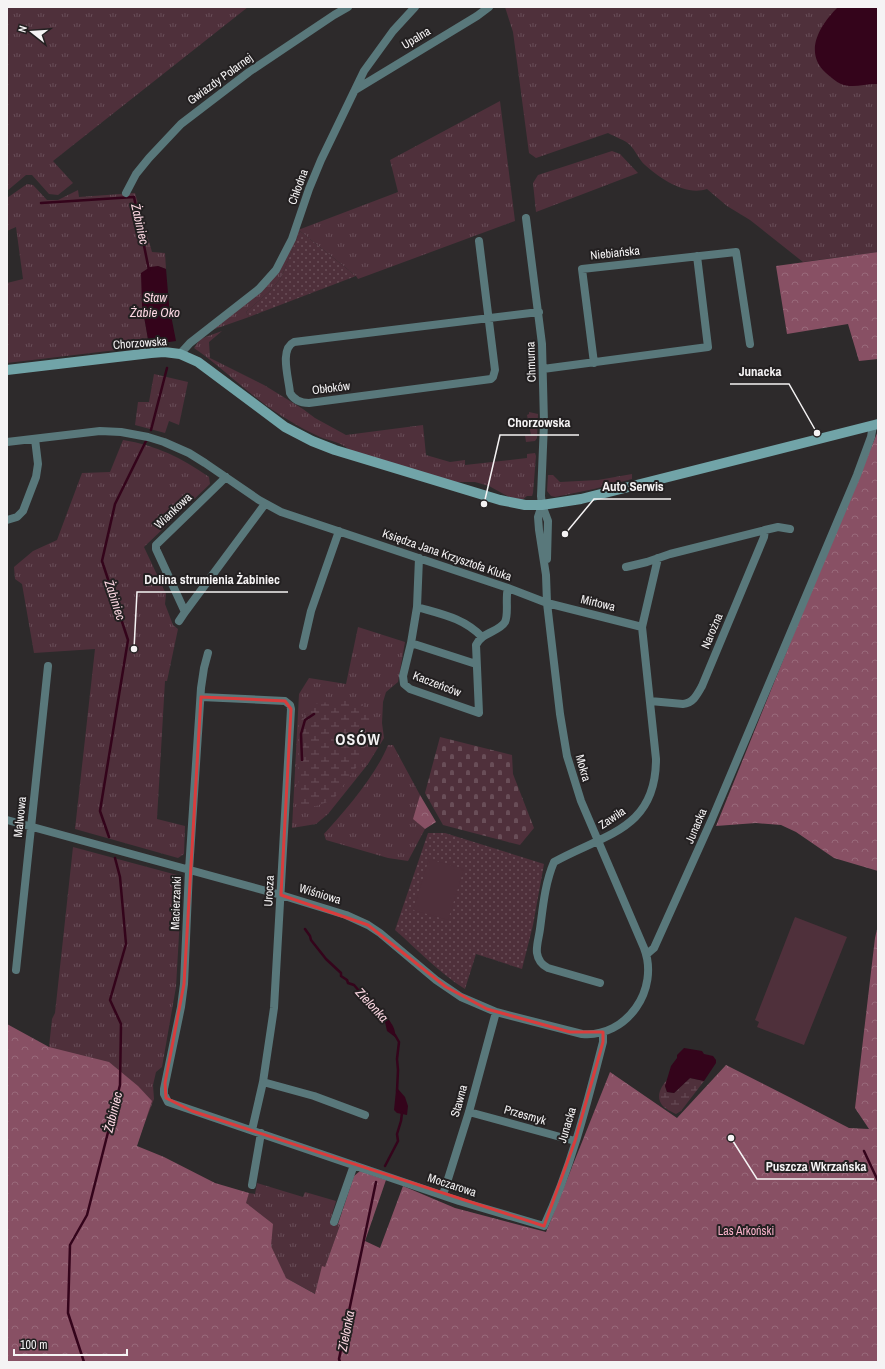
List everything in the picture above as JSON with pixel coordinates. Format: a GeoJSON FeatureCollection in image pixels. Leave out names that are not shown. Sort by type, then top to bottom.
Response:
{"type":"FeatureCollection","features":[{"type":"Feature","properties":{"kind":"street","name":"Gwiazdy Polarnej"},"geometry":{"type":"LineString","coordinates":[[126,193],[136,174],[149,158],[181,124],[196,111],[250,72],[348,7]]}},
{"type":"Feature","properties":{"kind":"street","name":"Chłodna"},"geometry":{"type":"LineString","coordinates":[[180,354],[190,343],[259,289],[276,270],[292,239],[309,189],[321,160],[364,71],[393,31],[415,7]]}},
{"type":"Feature","properties":{"kind":"street","name":"Upalna"},"geometry":{"type":"LineString","coordinates":[[356,90],[477,16],[489,7]]}},
{"type":"Feature","properties":{"kind":"street","name":"Chmurna"},"geometry":{"type":"LineString","coordinates":[[526,218],[539,312],[543,369],[544,423],[542,505]]}},
{"type":"Feature","properties":{"kind":"street","name":"Obłoków"},"geometry":{"type":"LineString","coordinates":[[478,241],[488,317],[495,370],[493,377],[488,381],[309,403],[293,397],[290,393],[286,352],[287,348],[292,343],[488,317],[539,312]]}},
{"type":"Feature","properties":{"kind":"street","name":"Niebiańska"},"geometry":{"type":"LineString","coordinates":[[594,363],[582,268],[736,252],[750,344]]}},
{"type":"Feature","properties":{"kind":"street"},"geometry":{"type":"LineString","coordinates":[[543,369],[708,347],[697,256]]}},
{"type":"Feature","properties":{"kind":"street","name":"Chorzowska"},"geometry":{"type":"LineString","coordinates":[[7,370],[151,353],[164,352],[180,354],[207,368],[259,409],[284,426],[323,446],[500,500],[525,505],[560,503],[589,497],[876,424]]}},
{"type":"Feature","properties":{"kind":"street","name":"Junacka"},"geometry":{"type":"LineString","coordinates":[[647,954],[654,948],[712,819],[857,475],[876,424]]}},
{"type":"Feature","properties":{"kind":"street","name":"Księdza Jana Krzysztofa Kluka"},"geometry":{"type":"LineString","coordinates":[[7,442],[100,431],[135,434],[164,442],[197,458],[265,504],[281,512],[339,530],[548,603]]}},
{"type":"Feature","properties":{"kind":"street"},"geometry":{"type":"LineString","coordinates":[[7,520],[17,517],[23,511],[36,477],[38,464],[34,439]]}},
{"type":"Feature","properties":{"kind":"street","name":"Wiankowa"},"geometry":{"type":"LineString","coordinates":[[185,612],[156,549],[156,545],[226,478]]}},
{"type":"Feature","properties":{"kind":"street"},"geometry":{"type":"LineString","coordinates":[[179,621],[265,504]]}},
{"type":"Feature","properties":{"kind":"street","name":"Mokra"},"geometry":{"type":"LineString","coordinates":[[542,505],[538,522],[546,575],[560,720],[564,745],[578,794],[647,954]]}},
{"type":"Feature","properties":{"kind":"street"},"geometry":{"type":"LineString","coordinates":[[626,568],[670,554],[765,530],[778,527],[790,529]]}},
{"type":"Feature","properties":{"kind":"street"},"geometry":{"type":"LineString","coordinates":[[303,646],[311,611],[339,530]]}},
{"type":"Feature","properties":{"kind":"street","name":"Narożna"},"geometry":{"type":"LineString","coordinates":[[650,701],[687,704],[696,698],[761,545],[765,530]]}},
{"type":"Feature","properties":{"kind":"street","name":"Kaczeńców"},"geometry":{"type":"LineString","coordinates":[[419,558],[417,607],[411,643],[403,676],[404,684],[410,689],[479,713],[476,664]]}},
{"type":"Feature","properties":{"kind":"street","name":"Zawiła"},"geometry":{"type":"LineString","coordinates":[[600,983],[548,968],[541,963],[537,954],[546,886],[554,862],[615,833],[633,820],[645,804],[651,790],[656,766],[642,627],[658,558]]}},
{"type":"Feature","properties":{"kind":"street"},"geometry":{"type":"LineString","coordinates":[[411,643],[476,664],[475,648],[477,642],[482,637],[501,626],[506,620],[506,597],[508,588]]}},
{"type":"Feature","properties":{"kind":"street","name":"Mirtowa"},"geometry":{"type":"LineString","coordinates":[[548,603],[642,627]]}},
{"type":"Feature","properties":{"kind":"street"},"geometry":{"type":"LineString","coordinates":[[417,607],[464,622],[474,628],[482,637]]}},
{"type":"Feature","properties":{"kind":"street","name":"Macierzanki"},"geometry":{"type":"LineString","coordinates":[[173,1104],[168,1102],[164,1089],[183,996],[189,870],[201,697],[204,668],[208,653]]}},
{"type":"Feature","properties":{"kind":"street","name":"Malwowa"},"geometry":{"type":"LineString","coordinates":[[16,970],[48,666]]}},
{"type":"Feature","properties":{"kind":"street","name":"Urocza"},"geometry":{"type":"LineString","coordinates":[[201,697],[280,700],[288,702],[291,709],[274,1008],[262,1082],[252,1130]]}},
{"type":"Feature","properties":{"kind":"street","name":"Wiśniowa"},"geometry":{"type":"LineString","coordinates":[[7,820],[332,910],[368,924],[388,938],[446,987],[470,1001],[496,1012],[576,1033],[589,1034],[603,1032]]}},
{"type":"Feature","properties":{"kind":"street"},"geometry":{"type":"LineString","coordinates":[[603,1032],[614,1027],[626,1018],[640,1000],[646,988],[649,976],[647,954]]}},
{"type":"Feature","properties":{"kind":"street","name":"Stawna"},"geometry":{"type":"LineString","coordinates":[[443,1195],[469,1112],[496,1012]]}},
{"type":"Feature","properties":{"kind":"street","name":"Junacka"},"geometry":{"type":"LineString","coordinates":[[544,1226],[554,1205],[575,1141],[603,1042],[603,1032]]}},
{"type":"Feature","properties":{"kind":"street"},"geometry":{"type":"LineString","coordinates":[[262,1082],[314,1096],[365,1115]]}},
{"type":"Feature","properties":{"kind":"street","name":"Moczarowa"},"geometry":{"type":"LineString","coordinates":[[173,1104],[443,1195],[544,1226]]}},
{"type":"Feature","properties":{"kind":"street","name":"Przesmyk"},"geometry":{"type":"LineString","coordinates":[[469,1112],[575,1141]]}},
{"type":"Feature","properties":{"kind":"street"},"geometry":{"type":"LineString","coordinates":[[252,1185],[261,1133]]}},
{"type":"Feature","properties":{"kind":"street"},"geometry":{"type":"LineString","coordinates":[[334,1222],[354,1165]]}},
{"type":"Feature","properties":{"kind":"highlighted area"},"geometry":{"type":"Polygon","coordinates":[[[201,697],[285,701],[291,709],[281,895],[368,925],[446,987],[487,1009],[570,1032],[603,1032],[603,1042],[575,1141],[544,1226],[192,1111],[166,1098],[165,1083],[184,984],[201,697]]]}},
{"type":"Feature","properties":{"kind":"green space"},"geometry":{"type":"Polygon","coordinates":[[[7,7],[248,7],[53,161],[73,183],[58,195],[49,194],[32,175],[26,175],[7,191],[7,7]]]}},
{"type":"Feature","properties":{"kind":"green space"},"geometry":{"type":"Polygon","coordinates":[[[505,7],[878,7],[878,252],[803,262],[750,220],[727,206],[707,189],[699,191],[690,190],[666,181],[643,163],[628,143],[608,133],[536,158],[529,153],[513,32],[505,7]]]}},
{"type":"Feature","properties":{"kind":"green space"},"geometry":{"type":"Polygon","coordinates":[[[500,101],[515,221],[358,279],[300,231],[281,278],[270,291],[246,312],[249,317],[212,330],[265,287],[298,230],[398,192],[390,160],[500,101]]]}},
{"type":"Feature","properties":{"kind":"green space"},"geometry":{"type":"Polygon","coordinates":[[[612,151],[620,154],[638,173],[536,212],[533,183],[538,175],[612,151]]]}},
{"type":"Feature","properties":{"kind":"green space"},"geometry":{"type":"Polygon","coordinates":[[[27,184],[33,185],[47,200],[58,200],[78,190],[79,197],[135,193],[152,252],[165,253],[166,269],[158,266],[142,305],[149,345],[7,363],[7,283],[23,279],[16,227],[7,231],[7,198],[27,184]]]}},
{"type":"Feature","properties":{"kind":"green space"},"geometry":{"type":"Polygon","coordinates":[[[300,231],[356,276],[249,317],[246,312],[270,291],[281,278],[300,231]]]}},
{"type":"Feature","properties":{"kind":"green space"},"geometry":{"type":"Polygon","coordinates":[[[878,252],[878,359],[859,361],[848,324],[787,334],[776,266],[878,252]]]}},
{"type":"Feature","properties":{"kind":"green space"},"geometry":{"type":"Polygon","coordinates":[[[222,331],[209,342],[210,358],[264,385],[315,418],[346,435],[423,425],[426,455],[450,462],[465,460],[465,465],[527,458],[527,454],[535,453],[536,456],[532,496],[527,496],[522,500],[509,497],[489,486],[475,482],[455,482],[350,451],[341,444],[320,437],[301,427],[277,413],[194,348],[200,339],[222,331]]]}},
{"type":"Feature","properties":{"kind":"green space"},"geometry":{"type":"Polygon","coordinates":[[[154,374],[188,382],[179,425],[169,421],[165,433],[135,425],[138,402],[149,402],[154,374]]]}},
{"type":"Feature","properties":{"kind":"green space"},"geometry":{"type":"Polygon","coordinates":[[[529,412],[538,414],[537,438],[535,441],[526,442],[525,435],[531,435],[527,415],[529,412]]]}},
{"type":"Feature","properties":{"kind":"green space"},"geometry":{"type":"Polygon","coordinates":[[[878,431],[878,871],[834,858],[796,832],[781,825],[756,823],[716,826],[828,549],[878,431]]]}},
{"type":"Feature","properties":{"kind":"green space"},"geometry":{"type":"Polygon","coordinates":[[[123,440],[147,445],[179,458],[209,477],[210,484],[144,547],[166,594],[165,604],[173,625],[178,629],[167,681],[165,681],[157,819],[185,826],[184,854],[178,858],[75,829],[95,649],[34,653],[22,584],[15,579],[14,567],[33,551],[57,540],[82,473],[110,472],[123,440]]]}},
{"type":"Feature","properties":{"kind":"green space"},"geometry":{"type":"Polygon","coordinates":[[[632,474],[632,479],[555,497],[551,496],[547,491],[548,475],[553,475],[560,482],[598,480],[632,474]]]}},
{"type":"Feature","properties":{"kind":"green space"},"geometry":{"type":"Polygon","coordinates":[[[358,627],[405,642],[398,682],[386,692],[383,702],[382,723],[384,738],[368,764],[328,814],[316,824],[292,828],[299,694],[309,678],[346,684],[358,627]]]}},
{"type":"Feature","properties":{"kind":"green space"},"geometry":{"type":"Polygon","coordinates":[[[339,701],[359,701],[371,716],[363,758],[333,800],[302,811],[298,776],[298,725],[311,704],[339,701]]]}},
{"type":"Feature","properties":{"kind":"green space"},"geometry":{"type":"Polygon","coordinates":[[[440,737],[512,755],[513,774],[534,828],[520,845],[443,825],[425,793],[440,737]]]}},
{"type":"Feature","properties":{"kind":"green space"},"geometry":{"type":"Polygon","coordinates":[[[388,745],[393,745],[420,795],[414,819],[425,829],[408,861],[388,858],[326,840],[324,834],[351,803],[368,780],[388,745]]]}},
{"type":"Feature","properties":{"kind":"green space"},"geometry":{"type":"Polygon","coordinates":[[[420,795],[436,822],[425,829],[413,819],[420,795]]]}},
{"type":"Feature","properties":{"kind":"green space"},"geometry":{"type":"Polygon","coordinates":[[[428,833],[445,833],[544,864],[533,925],[522,969],[476,954],[465,989],[437,969],[395,930],[428,833]]]}},
{"type":"Feature","properties":{"kind":"green space"},"geometry":{"type":"Polygon","coordinates":[[[73,847],[177,875],[182,882],[176,987],[162,1067],[156,1072],[153,1085],[154,1099],[136,1146],[49,1047],[52,1019],[55,1013],[73,847]]]}},
{"type":"Feature","properties":{"kind":"green space"},"geometry":{"type":"Polygon","coordinates":[[[429,859],[464,869],[448,920],[413,910],[429,859]]]}},
{"type":"Feature","properties":{"kind":"green space"},"geometry":{"type":"Polygon","coordinates":[[[795,917],[847,937],[804,1045],[757,1027],[759,1022],[755,1020],[795,917]]]}},
{"type":"Feature","properties":{"kind":"green space","name":"Las Arkoński"},"geometry":{"type":"Polygon","coordinates":[[[878,925],[878,1362],[7,1362],[7,1024],[49,1047],[109,1062],[138,1086],[152,1101],[137,1146],[164,1157],[215,1183],[249,1193],[246,1203],[273,1224],[271,1246],[286,1278],[315,1294],[322,1266],[325,1267],[340,1225],[338,1224],[354,1176],[360,1171],[386,1180],[365,1241],[380,1248],[403,1186],[455,1208],[546,1232],[610,1072],[677,1118],[726,1065],[849,1128],[869,1129],[855,1108],[875,938],[878,925]]]}},
{"type":"Feature","properties":{"kind":"green space"},"geometry":{"type":"Polygon","coordinates":[[[690,1078],[704,1081],[681,1111],[676,1114],[663,1106],[660,1102],[659,1094],[668,1079],[665,1086],[667,1092],[674,1093],[690,1078]]]}},
{"type":"Feature","properties":{"kind":"green space"},"geometry":{"type":"Polygon","coordinates":[[[257,1183],[303,1197],[305,1192],[336,1201],[330,1221],[340,1225],[325,1267],[343,1309],[231,1248],[249,1193],[255,1194],[257,1183]]]}},
{"type":"Feature","properties":{"kind":"water"},"geometry":{"type":"Polygon","coordinates":[[[838,7],[878,7],[878,84],[850,86],[841,84],[835,81],[819,65],[815,48],[817,39],[825,22],[838,7]]]}},
{"type":"Feature","properties":{"kind":"water","name":"Staw Żabie Oko"},"geometry":{"type":"Polygon","coordinates":[[[158,266],[166,269],[169,305],[176,341],[149,345],[142,305],[141,273],[150,267],[158,266]]]}},
{"type":"Feature","properties":{"kind":"water"},"geometry":{"type":"Polygon","coordinates":[[[388,1018],[394,1027],[396,1037],[387,1031],[385,1022],[388,1018]]]}},
{"type":"Feature","properties":{"kind":"water"},"geometry":{"type":"Polygon","coordinates":[[[684,1048],[702,1051],[704,1054],[713,1056],[716,1063],[704,1081],[690,1078],[674,1093],[667,1092],[665,1086],[671,1066],[677,1058],[677,1055],[684,1048]]]}},
{"type":"Feature","properties":{"kind":"water"},"geometry":{"type":"Polygon","coordinates":[[[398,1089],[405,1097],[408,1106],[407,1115],[397,1113],[394,1110],[396,1090],[398,1089]]]}},
{"type":"Feature","properties":{"kind":"waterway","name":"Żabiniec"},"geometry":{"type":"LineString","coordinates":[[41,203],[134,197],[149,270]]}},
{"type":"Feature","properties":{"kind":"waterway","name":"Żabiniec"},"geometry":{"type":"LineString","coordinates":[[151,430],[167,368]]}},
{"type":"Feature","properties":{"kind":"waterway","name":"Żabiniec"},"geometry":{"type":"LineString","coordinates":[[109,837],[100,811],[128,640],[102,561],[115,504],[146,441]]}},
{"type":"Feature","properties":{"kind":"waterway"},"geometry":{"type":"LineString","coordinates":[[302,760],[301,734],[305,720],[314,714]]}},
{"type":"Feature","properties":{"kind":"waterway","name":"Żabiniec"},"geometry":{"type":"LineString","coordinates":[[84,1362],[68,1313],[70,1245],[87,1215],[120,1085],[121,1024],[110,1000],[126,944],[120,877],[115,858]]}},
{"type":"Feature","properties":{"kind":"waterway","name":"Zielonka"},"geometry":{"type":"LineString","coordinates":[[305,929],[311,940],[326,959],[341,973],[341,976],[347,980],[348,983],[354,985],[373,1007],[387,1019],[388,1022]]}},
{"type":"Feature","properties":{"kind":"waterway","name":"Zielonka"},"geometry":{"type":"LineString","coordinates":[[395,1035],[399,1042],[397,1059],[397,1091]]}},
{"type":"Feature","properties":{"kind":"waterway","name":"Zielonka"},"geometry":{"type":"LineString","coordinates":[[385,1166],[398,1141],[397,1134],[402,1113]]}},
{"type":"Feature","properties":{"kind":"waterway"},"geometry":{"type":"LineString","coordinates":[[864,1151],[878,1181]]}},
{"type":"Feature","properties":{"kind":"waterway","name":"Zielonka"},"geometry":{"type":"LineString","coordinates":[[340,1362],[339,1359],[376,1182]]}},
{"type":"Feature","properties":{"kind":"place","name":"Junacka"},"geometry":{"type":"Point","coordinates":[817,433]}},
{"type":"Feature","properties":{"kind":"place","name":"Chorzowska"},"geometry":{"type":"Point","coordinates":[484,504]}},
{"type":"Feature","properties":{"kind":"place","name":"Auto Serwis"},"geometry":{"type":"Point","coordinates":[565,534]}},
{"type":"Feature","properties":{"kind":"place","name":"Dolina strumienia Żabiniec"},"geometry":{"type":"Point","coordinates":[134,649]}},
{"type":"Feature","properties":{"kind":"place","name":"Puszcza Wkrzańska"},"geometry":{"type":"Point","coordinates":[731,1138]}},
{"type":"Feature","properties":{"kind":"district","name":"OSÓW"},"geometry":{"type":"Point","coordinates":[358,739]}}]}
